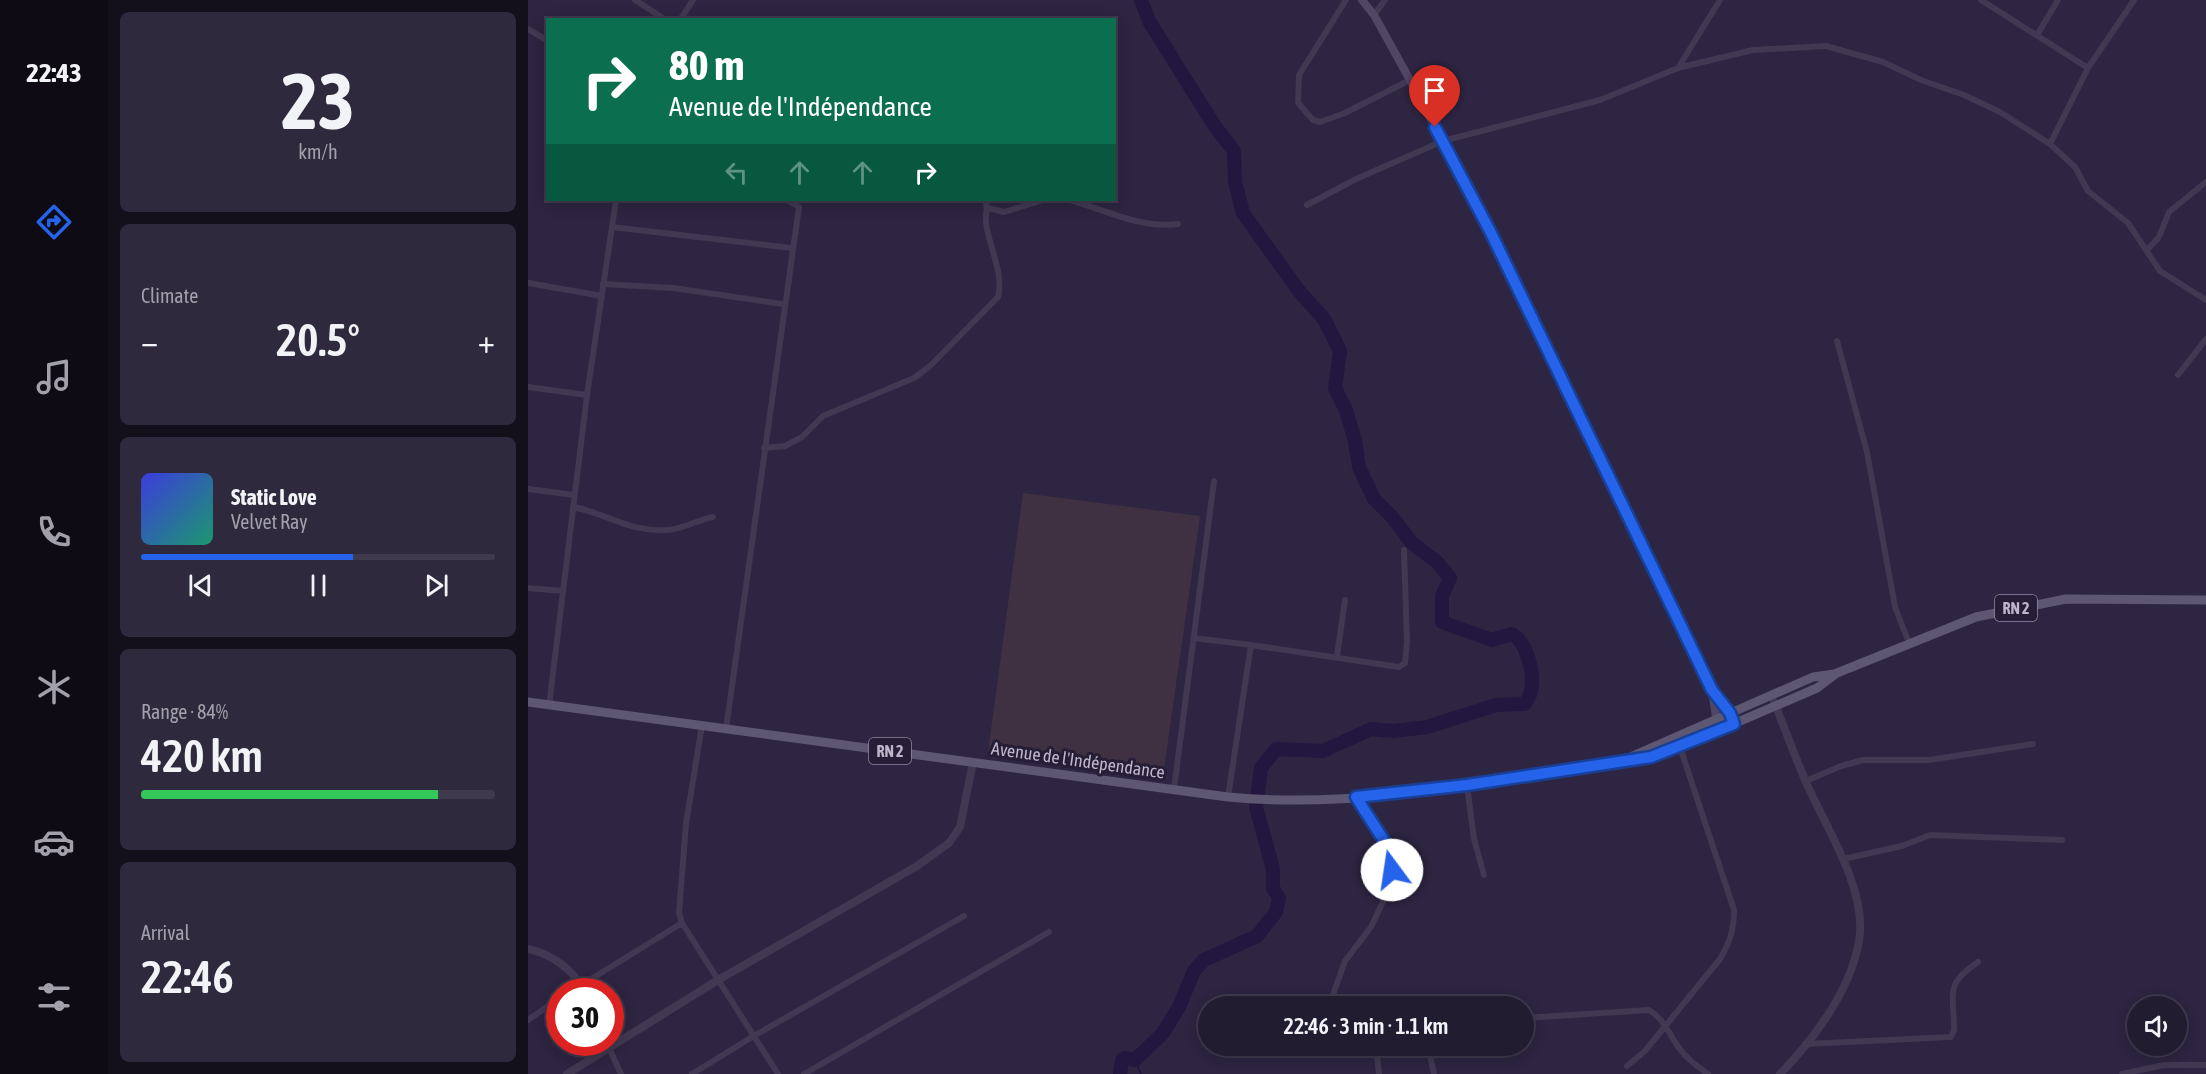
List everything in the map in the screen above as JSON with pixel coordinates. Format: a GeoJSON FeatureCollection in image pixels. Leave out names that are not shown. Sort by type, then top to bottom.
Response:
{"type":"FeatureCollection","features":[{"type":"Feature","properties":{"kind":"main road"},"geometry":{"type":"LineString","coordinates":[[1362,0],[1374,15],[1490,231],[1712,690],[1730,713],[1734,724]]}},
{"type":"Feature","properties":{"kind":"main road","name":"Avenue de l'Indépendance"},"geometry":{"type":"LineString","coordinates":[[528,702],[1252,799],[1356,797],[1467,785],[1651,757],[1680,747],[1816,688],[1837,673],[1976,617],[2066,599],[2206,600]]}},
{"type":"Feature","properties":{"kind":"main road","name":"Avenue de l'Indépendance"},"geometry":{"type":"LineString","coordinates":[[1624,760],[1813,677],[1837,673]]}},
{"type":"Feature","properties":{"kind":"main road"},"geometry":{"type":"LineString","coordinates":[[1712,690],[1714,719],[1718,731]]}},
{"type":"Feature","properties":{"kind":"street"},"geometry":{"type":"LineString","coordinates":[[635,0],[663,18]]}},
{"type":"Feature","properties":{"kind":"street"},"geometry":{"type":"LineString","coordinates":[[681,18],[693,0]]}},
{"type":"Feature","properties":{"kind":"street"},"geometry":{"type":"LineString","coordinates":[[1346,0],[1299,75],[1298,103],[1307,115],[1320,122],[1345,113],[1410,80]]}},
{"type":"Feature","properties":{"kind":"street"},"geometry":{"type":"LineString","coordinates":[[1374,15],[1385,0]]}},
{"type":"Feature","properties":{"kind":"street"},"geometry":{"type":"LineString","coordinates":[[1678,68],[1720,0]]}},
{"type":"Feature","properties":{"kind":"street"},"geometry":{"type":"LineString","coordinates":[[1981,0],[2088,68]]}},
{"type":"Feature","properties":{"kind":"street"},"geometry":{"type":"LineString","coordinates":[[2037,35],[2058,0]]}},
{"type":"Feature","properties":{"kind":"street"},"geometry":{"type":"LineString","coordinates":[[2050,144],[2088,68],[2134,0]]}},
{"type":"Feature","properties":{"kind":"street"},"geometry":{"type":"LineString","coordinates":[[528,29],[546,40]]}},
{"type":"Feature","properties":{"kind":"street"},"geometry":{"type":"LineString","coordinates":[[1307,204],[1356,179],[1443,141],[1600,100],[1678,68],[1714,57],[1753,50],[1826,46],[1883,62],[1921,80],[1964,95],[2000,111],[2050,144],[2075,167],[2088,191],[2128,223],[2164,275],[2206,300]]}},
{"type":"Feature","properties":{"kind":"street"},"geometry":{"type":"LineString","coordinates":[[2146,250],[2159,237],[2169,212],[2206,182]]}},
{"type":"Feature","properties":{"kind":"street"},"geometry":{"type":"LineString","coordinates":[[549,706],[587,395],[616,201]]}},
{"type":"Feature","properties":{"kind":"street"},"geometry":{"type":"LineString","coordinates":[[790,201],[799,207]]}},
{"type":"Feature","properties":{"kind":"street"},"geometry":{"type":"LineString","coordinates":[[726,729],[791,248],[802,201]]}},
{"type":"Feature","properties":{"kind":"street"},"geometry":{"type":"LineString","coordinates":[[764,448],[785,446],[802,437],[823,416],[914,378],[972,325],[998,297],[999,290],[986,221],[987,202],[1004,212],[1040,201]]}},
{"type":"Feature","properties":{"kind":"street"},"geometry":{"type":"LineString","coordinates":[[1073,201],[1132,221],[1161,226],[1178,224]]}},
{"type":"Feature","properties":{"kind":"street"},"geometry":{"type":"LineString","coordinates":[[612,227],[791,248]]}},
{"type":"Feature","properties":{"kind":"street"},"geometry":{"type":"LineString","coordinates":[[528,283],[602,296]]}},
{"type":"Feature","properties":{"kind":"street"},"geometry":{"type":"LineString","coordinates":[[603,284],[673,288],[783,304]]}},
{"type":"Feature","properties":{"kind":"street"},"geometry":{"type":"LineString","coordinates":[[2178,375],[2206,339]]}},
{"type":"Feature","properties":{"kind":"street"},"geometry":{"type":"LineString","coordinates":[[1837,340],[1867,452],[1895,607],[1909,643]]}},
{"type":"Feature","properties":{"kind":"street"},"geometry":{"type":"LineString","coordinates":[[528,387],[587,395]]}},
{"type":"Feature","properties":{"kind":"street"},"geometry":{"type":"LineString","coordinates":[[1174,789],[1214,481]]}},
{"type":"Feature","properties":{"kind":"street"},"geometry":{"type":"LineString","coordinates":[[528,489],[574,495]]}},
{"type":"Feature","properties":{"kind":"street"},"geometry":{"type":"LineString","coordinates":[[573,507],[593,511],[616,523],[644,529],[677,528],[713,517]]}},
{"type":"Feature","properties":{"kind":"street"},"geometry":{"type":"LineString","coordinates":[[1194,638],[1337,656],[1399,667],[1405,663],[1407,642],[1404,550]]}},
{"type":"Feature","properties":{"kind":"street"},"geometry":{"type":"LineString","coordinates":[[528,588],[562,591]]}},
{"type":"Feature","properties":{"kind":"street"},"geometry":{"type":"LineString","coordinates":[[1337,656],[1345,600]]}},
{"type":"Feature","properties":{"kind":"street"},"geometry":{"type":"LineString","coordinates":[[1228,796],[1251,645]]}},
{"type":"Feature","properties":{"kind":"street"},"geometry":{"type":"LineString","coordinates":[[1771,695],[1806,781],[1843,859],[1858,904],[1860,931],[1857,953],[1840,994],[1780,1074]]}},
{"type":"Feature","properties":{"kind":"street"},"geometry":{"type":"LineString","coordinates":[[702,725],[686,824],[678,897],[682,923],[778,1074]]}},
{"type":"Feature","properties":{"kind":"street"},"geometry":{"type":"LineString","coordinates":[[1806,781],[1841,766],[1863,760],[1929,760],[1981,754],[2032,744]]}},
{"type":"Feature","properties":{"kind":"street"},"geometry":{"type":"LineString","coordinates":[[1627,1066],[1645,1051],[1720,959],[1730,943],[1734,926],[1734,910],[1680,747]]}},
{"type":"Feature","properties":{"kind":"street"},"geometry":{"type":"LineString","coordinates":[[624,1036],[917,866],[949,843],[960,827],[973,762]]}},
{"type":"Feature","properties":{"kind":"street"},"geometry":{"type":"LineString","coordinates":[[1467,785],[1474,839],[1484,875]]}},
{"type":"Feature","properties":{"kind":"street"},"geometry":{"type":"LineString","coordinates":[[1333,996],[1345,961],[1376,916],[1386,895],[1392,870],[1390,850],[1356,797]]}},
{"type":"Feature","properties":{"kind":"street"},"geometry":{"type":"LineString","coordinates":[[1843,859],[1902,846],[1930,835],[2062,840]]}},
{"type":"Feature","properties":{"kind":"street"},"geometry":{"type":"LineString","coordinates":[[692,1074],[752,1036],[964,916]]}},
{"type":"Feature","properties":{"kind":"street"},"geometry":{"type":"LineString","coordinates":[[597,978],[682,923]]}},
{"type":"Feature","properties":{"kind":"street"},"geometry":{"type":"LineString","coordinates":[[804,1074],[1049,932]]}},
{"type":"Feature","properties":{"kind":"street"},"geometry":{"type":"LineString","coordinates":[[528,949],[555,957],[573,978]]}},
{"type":"Feature","properties":{"kind":"street"},"geometry":{"type":"LineString","coordinates":[[1804,1044],[1951,1037],[1954,1030],[1954,982],[1959,975],[1978,962]]}},
{"type":"Feature","properties":{"kind":"street"},"geometry":{"type":"LineString","coordinates":[[528,1020],[546,1008]]}},
{"type":"Feature","properties":{"kind":"street"},"geometry":{"type":"LineString","coordinates":[[1534,1017],[1644,1008],[1652,1012],[1665,1025],[1678,1047],[1691,1062],[1708,1074]]}},
{"type":"Feature","properties":{"kind":"street"},"geometry":{"type":"LineString","coordinates":[[567,1074],[592,1056]]}},
{"type":"Feature","properties":{"kind":"street"},"geometry":{"type":"LineString","coordinates":[[613,1056],[621,1074]]}},
{"type":"Feature","properties":{"kind":"street"},"geometry":{"type":"LineString","coordinates":[[1377,1056],[1379,1074]]}},
{"type":"Feature","properties":{"kind":"street"},"geometry":{"type":"LineString","coordinates":[[1430,1056],[1434,1074]]}},
{"type":"Feature","properties":{"kind":"street"},"geometry":{"type":"LineString","coordinates":[[2122,1074],[2164,1065],[2206,1065]]}},
{"type":"Feature","properties":{"kind":"shaded area"},"geometry":{"type":"Polygon","coordinates":[[[1023,493],[1200,516],[1163,776],[988,752],[1023,493]]]}},
{"type":"Feature","properties":{"kind":"waterway"},"geometry":{"type":"LineString","coordinates":[[1120,1074],[1122,1060],[1125,1058],[1135,1060],[1163,1033],[1179,1007],[1194,971],[1204,960],[1257,936],[1276,912],[1279,898],[1273,888],[1273,869],[1256,807],[1261,768],[1276,749],[1323,751],[1371,729],[1393,731],[1427,727],[1496,705],[1524,704],[1529,697],[1532,678],[1524,647],[1512,634],[1492,640],[1442,622],[1442,596],[1450,578],[1437,562],[1412,543],[1392,517],[1374,499],[1359,467],[1355,441],[1346,410],[1335,388],[1340,351],[1324,319],[1299,291],[1243,213],[1235,182],[1234,151],[1214,125],[1149,21],[1141,0]]}},
{"type":"Feature","properties":{"kind":"waterway"},"geometry":{"type":"LineString","coordinates":[[1135,1060],[1141,1074]]}},
{"type":"Feature","properties":{"kind":"route"},"geometry":{"type":"LineString","coordinates":[[1392,870],[1393,857],[1390,850],[1356,797],[1467,785],[1651,757],[1734,724],[1730,713],[1712,690],[1490,231],[1435,127]]}}]}
